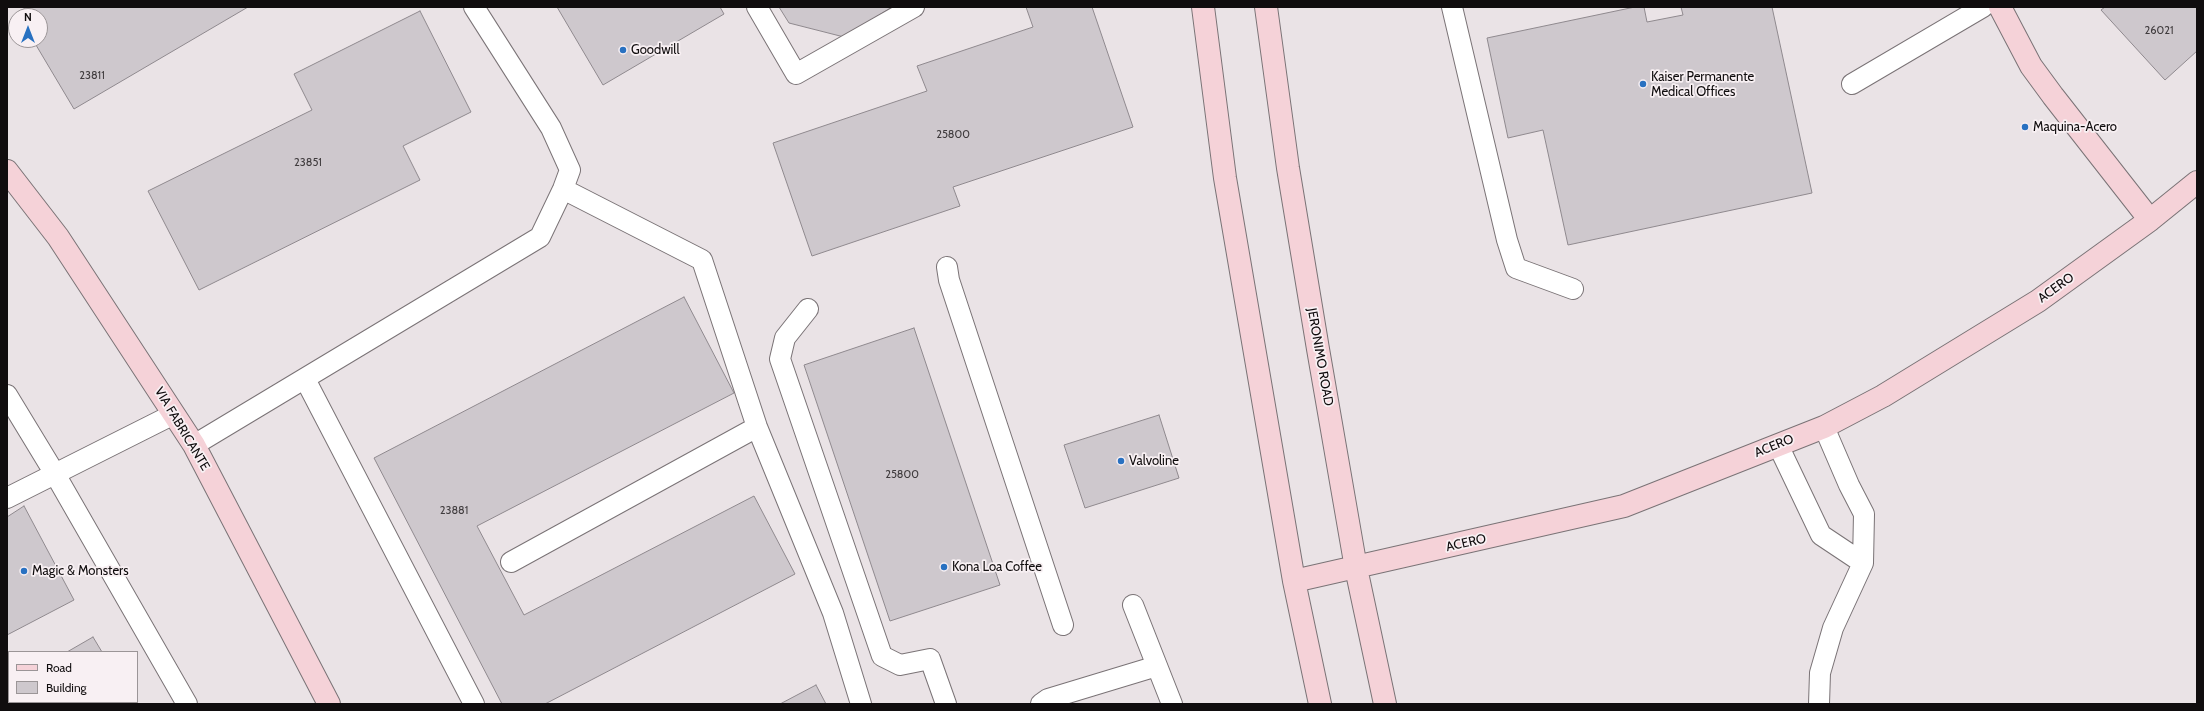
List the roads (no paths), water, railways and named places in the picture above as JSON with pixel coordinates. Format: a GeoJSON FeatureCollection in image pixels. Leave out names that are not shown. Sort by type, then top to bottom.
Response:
{"type":"FeatureCollection","features":[{"type":"Feature","properties":{"kind":"street"},"geometry":{"type":"LineString","coordinates":[[1203,7],[1225,178],[1294,582],[1320,704]]}},
{"type":"Feature","properties":{"kind":"street","name":"JERONIMO ROAD"},"geometry":{"type":"LineString","coordinates":[[1266,7],[1288,168],[1356,568],[1385,704]]}},
{"type":"Feature","properties":{"kind":"street"},"geometry":{"type":"LineString","coordinates":[[2000,7],[2031,66],[2150,220]]}},
{"type":"Feature","properties":{"kind":"street","name":"VIA FABRICANTE"},"geometry":{"type":"LineString","coordinates":[[7,171],[58,237],[194,445],[329,704]]}},
{"type":"Feature","properties":{"kind":"street","name":"ACERO"},"geometry":{"type":"LineString","coordinates":[[1294,582],[1624,506],[1824,427],[1883,396],[2038,301],[2150,220],[2197,182]]}},
{"type":"Feature","properties":{"kind":"lane"},"geometry":{"type":"LineString","coordinates":[[194,445],[540,237],[563,190],[570,170],[551,128],[474,7]]}},
{"type":"Feature","properties":{"kind":"lane"},"geometry":{"type":"LineString","coordinates":[[757,7],[796,74],[914,7]]}},
{"type":"Feature","properties":{"kind":"lane"},"geometry":{"type":"LineString","coordinates":[[1452,7],[1507,240],[1516,268],[1573,289]]}},
{"type":"Feature","properties":{"kind":"lane"},"geometry":{"type":"LineString","coordinates":[[1852,84],[1983,7]]}},
{"type":"Feature","properties":{"kind":"lane"},"geometry":{"type":"LineString","coordinates":[[563,190],[702,260],[757,427],[832,613],[861,704]]}},
{"type":"Feature","properties":{"kind":"lane"},"geometry":{"type":"LineString","coordinates":[[947,266],[948,280],[1063,625]]}},
{"type":"Feature","properties":{"kind":"lane"},"geometry":{"type":"LineString","coordinates":[[808,309],[785,338],[780,359],[882,656],[900,665],[930,658],[946,704]]}},
{"type":"Feature","properties":{"kind":"lane"},"geometry":{"type":"LineString","coordinates":[[305,379],[474,704]]}},
{"type":"Feature","properties":{"kind":"lane"},"geometry":{"type":"LineString","coordinates":[[7,395],[55,474],[187,704]]}},
{"type":"Feature","properties":{"kind":"lane"},"geometry":{"type":"LineString","coordinates":[[7,498],[174,414]]}},
{"type":"Feature","properties":{"kind":"lane"},"geometry":{"type":"LineString","coordinates":[[511,562],[757,427]]}},
{"type":"Feature","properties":{"kind":"lane"},"geometry":{"type":"LineString","coordinates":[[1819,704],[1820,673],[1833,628],[1863,563],[1864,514],[1849,485],[1824,427]]}},
{"type":"Feature","properties":{"kind":"lane"},"geometry":{"type":"LineString","coordinates":[[1778,445],[1821,535],[1863,563]]}},
{"type":"Feature","properties":{"kind":"lane"},"geometry":{"type":"LineString","coordinates":[[1133,605],[1172,704]]}},
{"type":"Feature","properties":{"kind":"lane"},"geometry":{"type":"LineString","coordinates":[[1041,704],[1048,699],[1157,666]]}},
{"type":"Feature","properties":{"kind":"place","name":"Goodwill"},"geometry":{"type":"Point","coordinates":[623,50]}},
{"type":"Feature","properties":{"kind":"place","name":"Kaiser Permanente Medical Offices"},"geometry":{"type":"Point","coordinates":[1643,84]}},
{"type":"Feature","properties":{"kind":"place","name":"Maquina-Acero"},"geometry":{"type":"Point","coordinates":[2025,127]}},
{"type":"Feature","properties":{"kind":"place","name":"Valvoline"},"geometry":{"type":"Point","coordinates":[1121,461]}},
{"type":"Feature","properties":{"kind":"place","name":"Kona Loa Coffee"},"geometry":{"type":"Point","coordinates":[944,567]}},
{"type":"Feature","properties":{"kind":"place","name":"Magic & Monsters"},"geometry":{"type":"Point","coordinates":[24,571]}}]}
